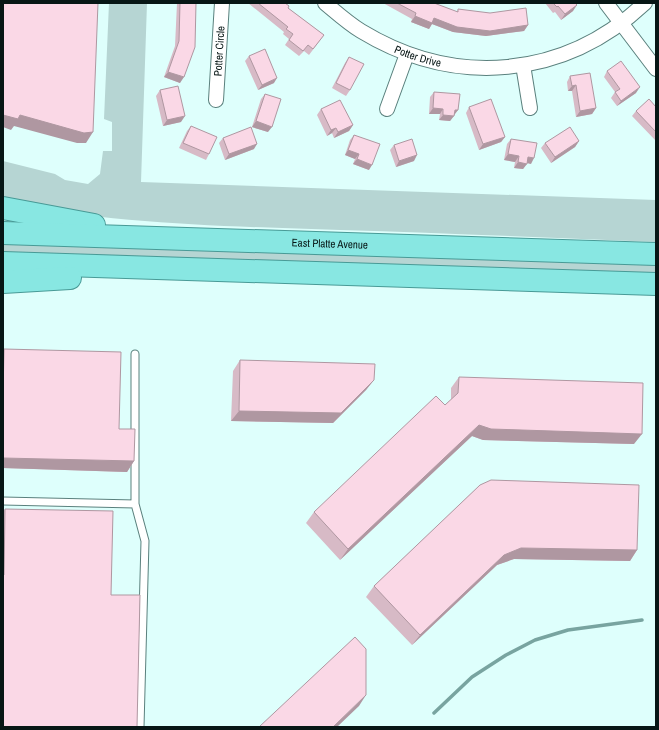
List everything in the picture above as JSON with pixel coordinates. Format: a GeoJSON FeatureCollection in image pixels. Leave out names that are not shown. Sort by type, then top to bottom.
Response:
{"type":"FeatureCollection","features":[{"type":"Feature","properties":{"kind":"highway"},"geometry":{"type":"LineString","coordinates":[[6,208],[172,238]]}},
{"type":"Feature","properties":{"kind":"highway","name":"East Platte Avenue"},"geometry":{"type":"LineString","coordinates":[[3,233],[656,254]]}},
{"type":"Feature","properties":{"kind":"highway"},"geometry":{"type":"LineString","coordinates":[[3,263],[656,284]]}},
{"type":"Feature","properties":{"kind":"highway"},"geometry":{"type":"LineString","coordinates":[[3,282],[108,275],[150,268]]}},
{"type":"Feature","properties":{"kind":"street","name":"Potter Circle"},"geometry":{"type":"LineString","coordinates":[[216,100],[222,3]]}},
{"type":"Feature","properties":{"kind":"street","name":"Potter Drive"},"geometry":{"type":"LineString","coordinates":[[325,3],[361,31],[407,54],[447,66],[486,69],[523,65],[573,51],[604,35],[645,3]]}},
{"type":"Feature","properties":{"kind":"street"},"geometry":{"type":"LineString","coordinates":[[606,3],[656,69]]}},
{"type":"Feature","properties":{"kind":"street"},"geometry":{"type":"LineString","coordinates":[[387,109],[407,54]]}},
{"type":"Feature","properties":{"kind":"street"},"geometry":{"type":"LineString","coordinates":[[523,65],[530,108]]}},
{"type":"Feature","properties":{"kind":"lane"},"geometry":{"type":"LineString","coordinates":[[135,354],[135,504],[144,541],[140,727]]}},
{"type":"Feature","properties":{"kind":"lane"},"geometry":{"type":"LineString","coordinates":[[3,501],[135,504]]}},
{"type":"Feature","properties":{"kind":"shaded area"},"geometry":{"type":"Polygon","coordinates":[[[109,3],[147,3],[141,182],[656,200],[656,242],[171,223],[87,215],[3,201],[3,161],[55,174],[65,180],[88,184],[100,174],[103,151],[112,151],[112,122],[104,119],[109,3]]]}},
{"type":"Feature","properties":{"kind":"shaded area"},"geometry":{"type":"Polygon","coordinates":[[[3,242],[656,262],[656,273],[3,259],[3,242]]]}},
{"type":"Feature","properties":{"kind":"building"},"geometry":{"type":"Polygon","coordinates":[[[3,3],[98,3],[93,132],[84,133],[20,115],[18,119],[3,115],[3,3]]]}},
{"type":"Feature","properties":{"kind":"building"},"geometry":{"type":"Polygon","coordinates":[[[180,3],[196,3],[195,47],[184,77],[168,72],[179,41],[180,3]]]}},
{"type":"Feature","properties":{"kind":"building"},"geometry":{"type":"Polygon","coordinates":[[[258,3],[285,3],[289,6],[288,8],[324,35],[313,49],[308,45],[303,51],[289,40],[293,34],[286,29],[288,27],[258,3]]]}},
{"type":"Feature","properties":{"kind":"building"},"geometry":{"type":"Polygon","coordinates":[[[397,3],[434,3],[458,12],[458,9],[490,13],[526,8],[528,25],[490,31],[457,27],[434,18],[432,23],[415,16],[416,13],[397,3]]]}},
{"type":"Feature","properties":{"kind":"building"},"geometry":{"type":"Polygon","coordinates":[[[553,3],[575,3],[577,5],[565,14],[553,3]]]}},
{"type":"Feature","properties":{"kind":"building"},"geometry":{"type":"Polygon","coordinates":[[[265,49],[277,78],[262,85],[249,56],[265,49]]]}},
{"type":"Feature","properties":{"kind":"building"},"geometry":{"type":"Polygon","coordinates":[[[349,57],[364,64],[350,90],[336,83],[349,57]]]}},
{"type":"Feature","properties":{"kind":"building"},"geometry":{"type":"Polygon","coordinates":[[[621,61],[640,87],[621,101],[615,92],[620,89],[607,71],[621,61]]]}},
{"type":"Feature","properties":{"kind":"building"},"geometry":{"type":"Polygon","coordinates":[[[590,73],[596,108],[580,111],[576,85],[572,86],[570,76],[590,73]]]}},
{"type":"Feature","properties":{"kind":"building"},"geometry":{"type":"Polygon","coordinates":[[[178,86],[185,116],[167,120],[160,90],[178,86]]]}},
{"type":"Feature","properties":{"kind":"building"},"geometry":{"type":"Polygon","coordinates":[[[434,92],[460,94],[458,110],[455,110],[454,116],[443,115],[443,109],[433,108],[434,92]]]}},
{"type":"Feature","properties":{"kind":"building"},"geometry":{"type":"Polygon","coordinates":[[[265,94],[281,99],[272,127],[256,121],[265,94]]]}},
{"type":"Feature","properties":{"kind":"building"},"geometry":{"type":"Polygon","coordinates":[[[491,99],[505,137],[483,144],[469,107],[491,99]]]}},
{"type":"Feature","properties":{"kind":"building"},"geometry":{"type":"Polygon","coordinates":[[[649,99],[656,107],[656,132],[636,111],[649,99]]]}},
{"type":"Feature","properties":{"kind":"building"},"geometry":{"type":"Polygon","coordinates":[[[340,100],[353,125],[338,132],[336,128],[331,130],[321,109],[340,100]]]}},
{"type":"Feature","properties":{"kind":"building"},"geometry":{"type":"Polygon","coordinates":[[[191,126],[217,137],[209,154],[183,143],[191,126]]]}},
{"type":"Feature","properties":{"kind":"building"},"geometry":{"type":"Polygon","coordinates":[[[251,127],[257,144],[229,154],[223,138],[251,127]]]}},
{"type":"Feature","properties":{"kind":"building"},"geometry":{"type":"Polygon","coordinates":[[[570,127],[579,141],[555,157],[545,143],[570,127]]]}},
{"type":"Feature","properties":{"kind":"building"},"geometry":{"type":"Polygon","coordinates":[[[354,135],[380,144],[372,165],[357,159],[359,154],[348,150],[354,135]]]}},
{"type":"Feature","properties":{"kind":"building"},"geometry":{"type":"Polygon","coordinates":[[[412,139],[417,155],[399,161],[394,145],[412,139]]]}},
{"type":"Feature","properties":{"kind":"building"},"geometry":{"type":"Polygon","coordinates":[[[511,139],[537,143],[534,158],[528,157],[527,164],[518,162],[519,156],[508,154],[511,139]]]}},
{"type":"Feature","properties":{"kind":"building"},"geometry":{"type":"Polygon","coordinates":[[[4,349],[121,352],[119,429],[135,429],[134,461],[3,458],[4,349]]]}},
{"type":"Feature","properties":{"kind":"building"},"geometry":{"type":"Polygon","coordinates":[[[240,360],[375,364],[374,380],[341,413],[239,411],[240,360]]]}},
{"type":"Feature","properties":{"kind":"building"},"geometry":{"type":"Polygon","coordinates":[[[459,377],[643,383],[642,434],[491,429],[479,425],[348,549],[314,512],[436,396],[445,405],[458,393],[459,377]]]}},
{"type":"Feature","properties":{"kind":"building"},"geometry":{"type":"Polygon","coordinates":[[[491,480],[639,485],[637,550],[521,548],[504,555],[420,635],[374,586],[480,485],[491,480]]]}},
{"type":"Feature","properties":{"kind":"building"},"geometry":{"type":"Polygon","coordinates":[[[5,509],[113,511],[111,595],[140,595],[137,727],[3,727],[3,575],[5,509]]]}},
{"type":"Feature","properties":{"kind":"building"},"geometry":{"type":"Polygon","coordinates":[[[355,637],[366,649],[366,695],[333,727],[259,727],[355,637]]]}},
{"type":"Feature","properties":{"kind":"waterway"},"geometry":{"type":"LineString","coordinates":[[434,713],[472,677],[506,655],[535,640],[568,630],[642,620]]}}]}
